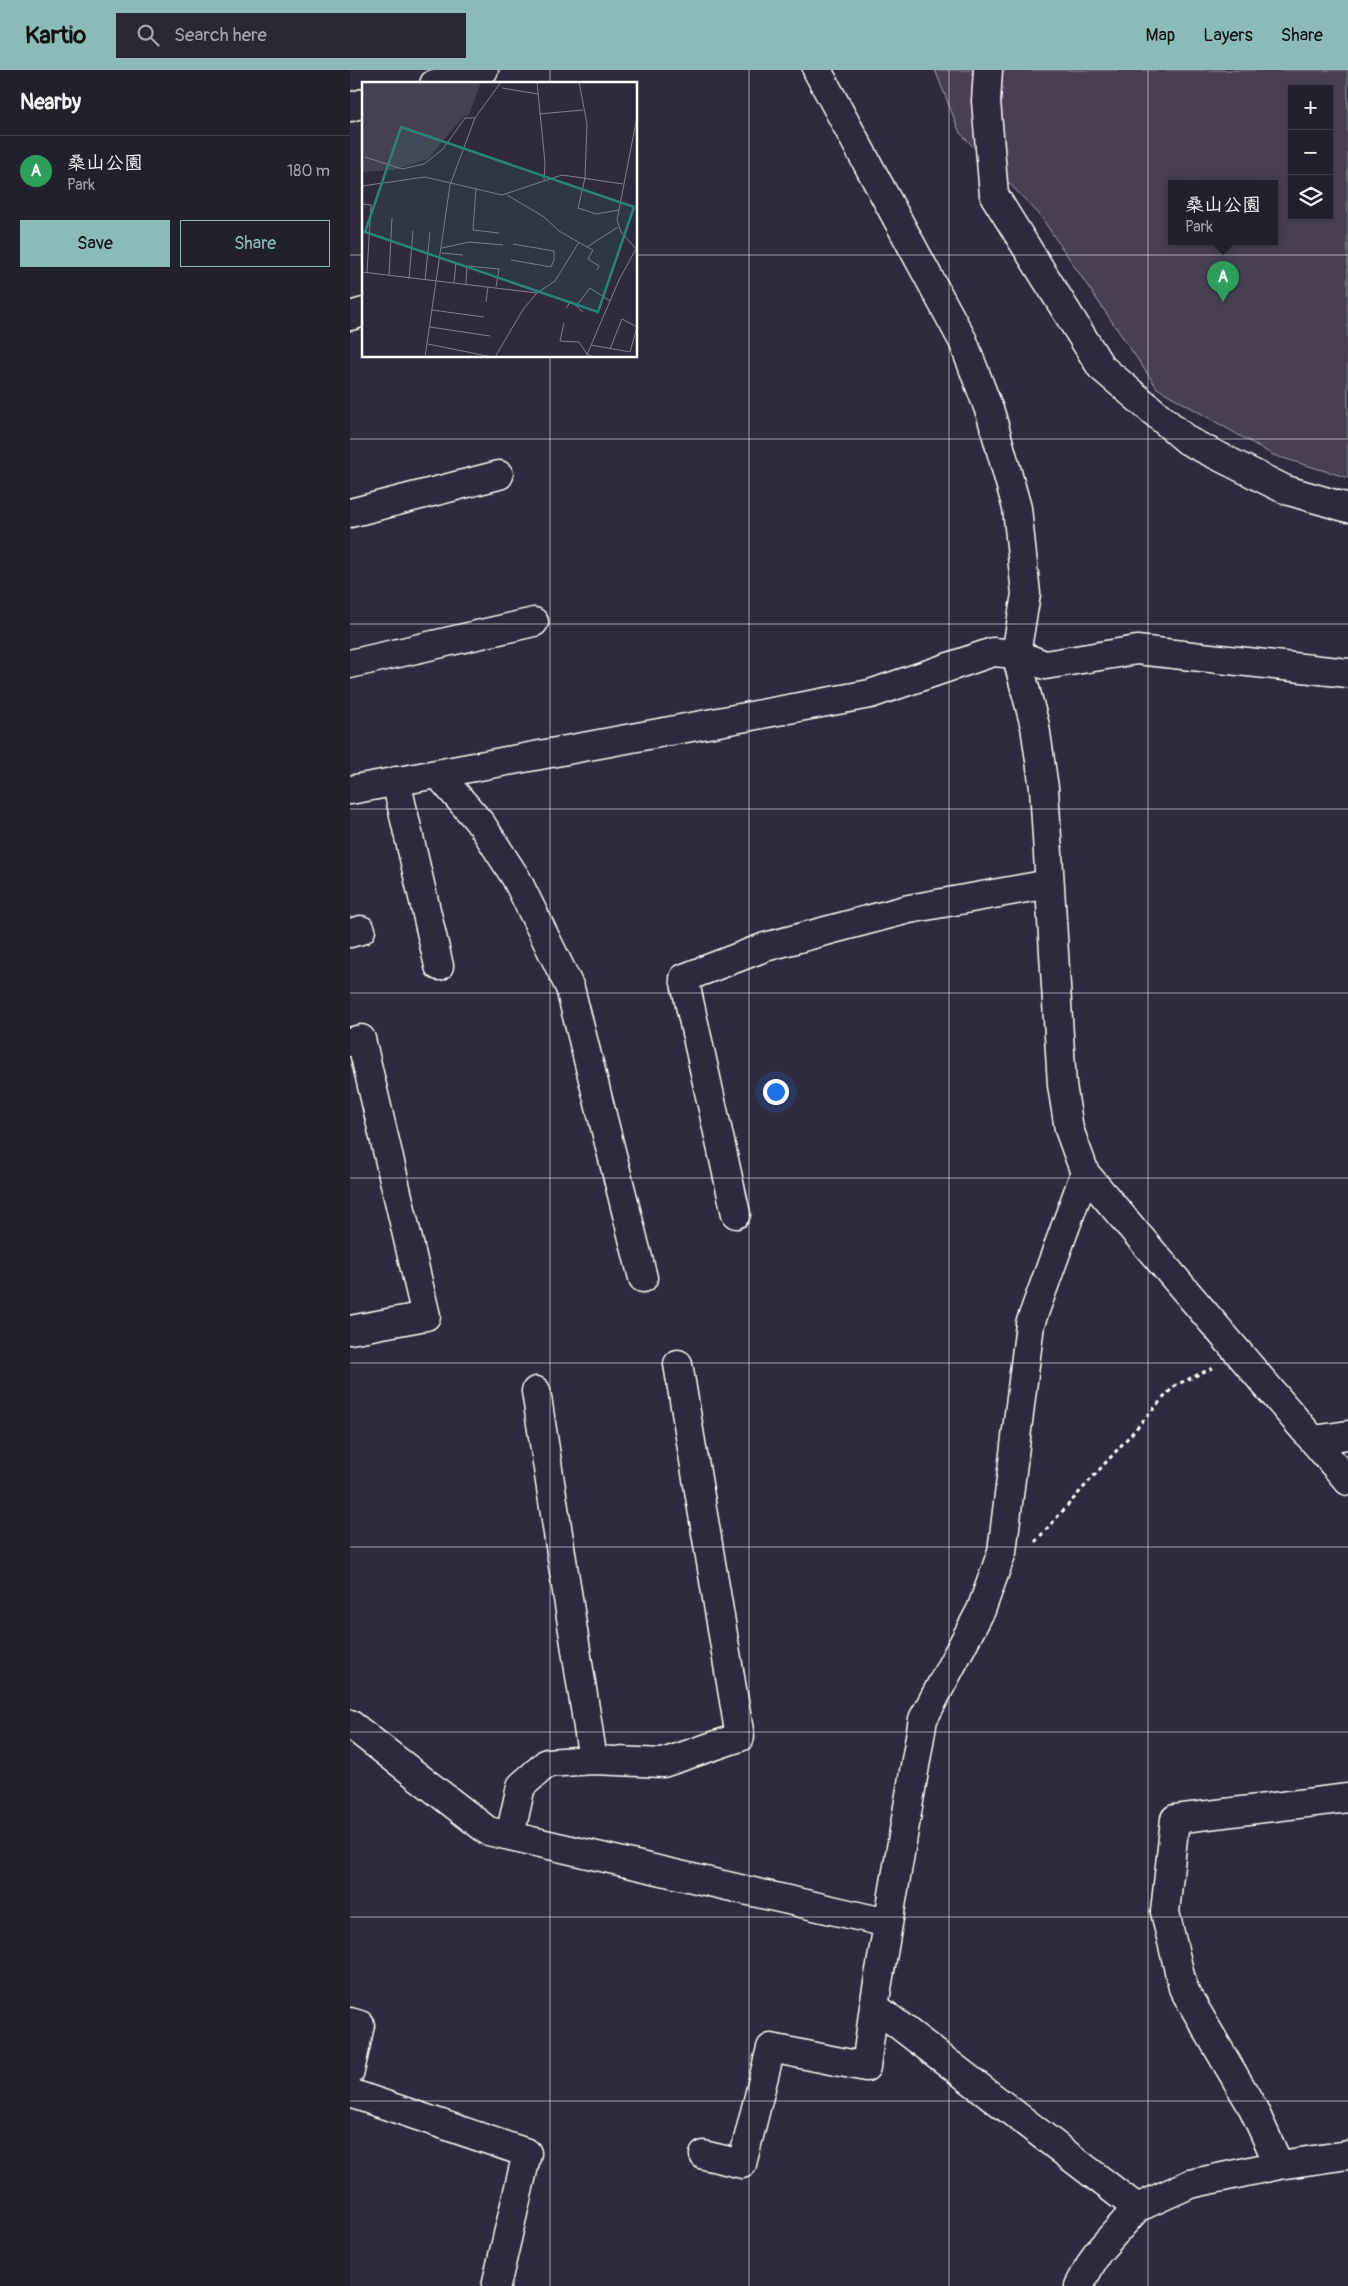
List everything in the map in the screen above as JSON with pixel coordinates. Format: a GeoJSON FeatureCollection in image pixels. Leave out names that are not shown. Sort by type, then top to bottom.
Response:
{"type":"FeatureCollection","features":[{"type":"Feature","properties":{"kind":"street"},"geometry":{"type":"LineString","coordinates":[[441,82],[484,70]]}},
{"type":"Feature","properties":{"kind":"street"},"geometry":{"type":"LineString","coordinates":[[817,70],[962,341],[991,415],[1017,508],[1026,594],[1016,654],[1035,726],[1044,788],[1062,1085],[1069,1129],[1085,1173],[1348,1481]]}},
{"type":"Feature","properties":{"kind":"street"},"geometry":{"type":"LineString","coordinates":[[988,70],[986,101],[994,195],[1101,367],[1188,441],[1286,490],[1348,508]]}},
{"type":"Feature","properties":{"kind":"street"},"geometry":{"type":"LineString","coordinates":[[350,513],[499,475]]}},
{"type":"Feature","properties":{"kind":"street"},"geometry":{"type":"LineString","coordinates":[[350,664],[534,622]]}},
{"type":"Feature","properties":{"kind":"street"},"geometry":{"type":"LineString","coordinates":[[350,790],[870,694],[993,652],[1016,654],[1045,665],[1137,650],[1348,673]]}},
{"type":"Feature","properties":{"kind":"street"},"geometry":{"type":"LineString","coordinates":[[438,774],[482,825],[516,878],[570,988],[643,1278]]}},
{"type":"Feature","properties":{"kind":"street"},"geometry":{"type":"LineString","coordinates":[[396,781],[439,966]]}},
{"type":"Feature","properties":{"kind":"street"},"geometry":{"type":"LineString","coordinates":[[736,1214],[684,978],[765,947],[909,909],[1049,884]]}},
{"type":"Feature","properties":{"kind":"street"},"geometry":{"type":"LineString","coordinates":[[350,1042],[361,1039],[426,1316],[350,1330]]}},
{"type":"Feature","properties":{"kind":"street"},"geometry":{"type":"LineString","coordinates":[[704,2155],[742,2164],[771,2048],[866,2068],[874,2006],[923,1719],[981,1610],[1002,1552],[1030,1324],[1085,1173]]}},
{"type":"Feature","properties":{"kind":"street"},"geometry":{"type":"LineString","coordinates":[[510,1836],[521,1786],[547,1763],[593,1760],[662,1763],[740,1737],[678,1364]]}},
{"type":"Feature","properties":{"kind":"street"},"geometry":{"type":"LineString","coordinates":[[536,1391],[593,1760]]}},
{"type":"Feature","properties":{"kind":"street"},"geometry":{"type":"LineString","coordinates":[[1314,1440],[1348,1435]]}},
{"type":"Feature","properties":{"kind":"street"},"geometry":{"type":"LineString","coordinates":[[350,1724],[488,1830],[888,1923]]}},
{"type":"Feature","properties":{"kind":"street"},"geometry":{"type":"LineString","coordinates":[[1279,2165],[1253,2108],[1183,1988],[1165,1912],[1175,1819],[1348,1798]]}},
{"type":"Feature","properties":{"kind":"street"},"geometry":{"type":"LineString","coordinates":[[874,2006],[1137,2208]]}},
{"type":"Feature","properties":{"kind":"street"},"geometry":{"type":"LineString","coordinates":[[350,2022],[360,2025],[350,2071]]}},
{"type":"Feature","properties":{"kind":"street"},"geometry":{"type":"LineString","coordinates":[[350,2093],[527,2153],[496,2286]]}},
{"type":"Feature","properties":{"kind":"street"},"geometry":{"type":"LineString","coordinates":[[1080,2286],[1097,2253],[1137,2208],[1190,2184],[1279,2165],[1348,2154]]}},
{"type":"Feature","properties":{"kind":"path"},"geometry":{"type":"LineString","coordinates":[[1002,1552],[1030,1547],[1174,1386],[1240,1355]]}},
{"type":"Feature","properties":{"kind":"shaded area"},"geometry":{"type":"Polygon","coordinates":[[[935,70],[1348,70],[1348,478],[1273,455],[1157,388],[1039,214],[960,133],[935,70]]]}},
{"type":"Feature","properties":{"kind":"place","name":"桑山公園"},"geometry":{"type":"Point","coordinates":[1223,302]}}]}
